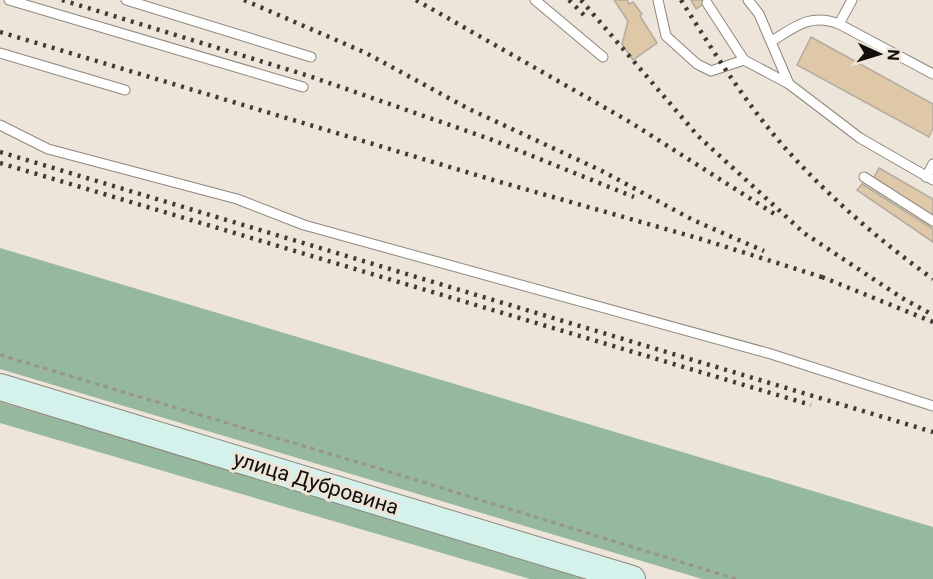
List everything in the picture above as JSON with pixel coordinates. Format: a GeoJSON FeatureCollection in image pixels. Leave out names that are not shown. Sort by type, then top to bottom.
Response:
{"type":"FeatureCollection","features":[{"type":"Feature","properties":{"kind":"main road","name":"улица Дубровина"},"geometry":{"type":"LineString","coordinates":[[0,387],[632,579]]}},
{"type":"Feature","properties":{"kind":"lane"},"geometry":{"type":"LineString","coordinates":[[9,0],[303,87]]}},
{"type":"Feature","properties":{"kind":"lane"},"geometry":{"type":"LineString","coordinates":[[126,0],[311,57]]}},
{"type":"Feature","properties":{"kind":"lane"},"geometry":{"type":"LineString","coordinates":[[535,0],[603,57]]}},
{"type":"Feature","properties":{"kind":"lane"},"geometry":{"type":"LineString","coordinates":[[658,0],[666,36],[697,64],[711,71],[744,60]]}},
{"type":"Feature","properties":{"kind":"lane"},"geometry":{"type":"LineString","coordinates":[[747,0],[759,14],[789,84]]}},
{"type":"Feature","properties":{"kind":"lane"},"geometry":{"type":"LineString","coordinates":[[839,24],[852,0]]}},
{"type":"Feature","properties":{"kind":"lane"},"geometry":{"type":"LineString","coordinates":[[707,3],[744,60],[789,84],[860,138],[930,179],[933,164]]}},
{"type":"Feature","properties":{"kind":"lane"},"geometry":{"type":"LineString","coordinates":[[772,41],[813,19],[826,19],[933,74]]}},
{"type":"Feature","properties":{"kind":"lane"},"geometry":{"type":"LineString","coordinates":[[0,54],[125,90]]}},
{"type":"Feature","properties":{"kind":"lane"},"geometry":{"type":"LineString","coordinates":[[0,125],[48,149],[237,199],[304,225],[601,309],[647,319],[771,354],[933,406]]}},
{"type":"Feature","properties":{"kind":"lane"},"geometry":{"type":"LineString","coordinates":[[864,177],[933,220]]}},
{"type":"Feature","properties":{"kind":"path"},"geometry":{"type":"LineString","coordinates":[[0,355],[736,579]]}},
{"type":"Feature","properties":{"kind":"green space"},"geometry":{"type":"Polygon","coordinates":[[[0,248],[933,527],[933,579],[702,579],[0,369],[0,248]]]}},
{"type":"Feature","properties":{"kind":"green space"},"geometry":{"type":"Polygon","coordinates":[[[0,402],[599,579],[530,579],[0,423],[0,402]]]}},
{"type":"Feature","properties":{"kind":"building"},"geometry":{"type":"Polygon","coordinates":[[[614,0],[627,0],[629,4],[633,2],[657,43],[633,60],[622,44],[628,21],[614,0]]]}},
{"type":"Feature","properties":{"kind":"building"},"geometry":{"type":"Polygon","coordinates":[[[691,0],[710,0],[696,9],[691,0]]]}},
{"type":"Feature","properties":{"kind":"building"},"geometry":{"type":"Polygon","coordinates":[[[811,37],[933,104],[933,128],[929,137],[797,65],[811,37]]]}},
{"type":"Feature","properties":{"kind":"building"},"geometry":{"type":"Polygon","coordinates":[[[879,168],[933,199],[933,216],[872,181],[879,168]]]}},
{"type":"Feature","properties":{"kind":"building"},"geometry":{"type":"Polygon","coordinates":[[[862,184],[933,229],[933,242],[857,190],[862,184]]]}},
{"type":"Feature","properties":{"kind":"railway"},"geometry":{"type":"LineString","coordinates":[[62,0],[309,76],[490,139],[634,197]]}},
{"type":"Feature","properties":{"kind":"railway"},"geometry":{"type":"LineString","coordinates":[[244,0],[366,53],[467,108],[602,171],[693,220],[764,251]]}},
{"type":"Feature","properties":{"kind":"railway"},"geometry":{"type":"LineString","coordinates":[[416,0],[630,122],[776,215]]}},
{"type":"Feature","properties":{"kind":"railway"},"geometry":{"type":"LineString","coordinates":[[569,0],[584,15]]}},
{"type":"Feature","properties":{"kind":"railway"},"geometry":{"type":"LineString","coordinates":[[581,0],[698,136],[804,233],[902,298],[933,315]]}},
{"type":"Feature","properties":{"kind":"railway"},"geometry":{"type":"LineString","coordinates":[[681,0],[744,96],[786,149],[856,218],[933,279]]}},
{"type":"Feature","properties":{"kind":"railway"},"geometry":{"type":"LineString","coordinates":[[0,32],[493,180],[701,239],[828,279]]}},
{"type":"Feature","properties":{"kind":"railway"},"geometry":{"type":"LineString","coordinates":[[0,152],[933,432]]}},
{"type":"Feature","properties":{"kind":"railway"},"geometry":{"type":"LineString","coordinates":[[0,163],[811,405]]}},
{"type":"Feature","properties":{"kind":"railway"},"geometry":{"type":"LineString","coordinates":[[822,277],[933,322]]}}]}
